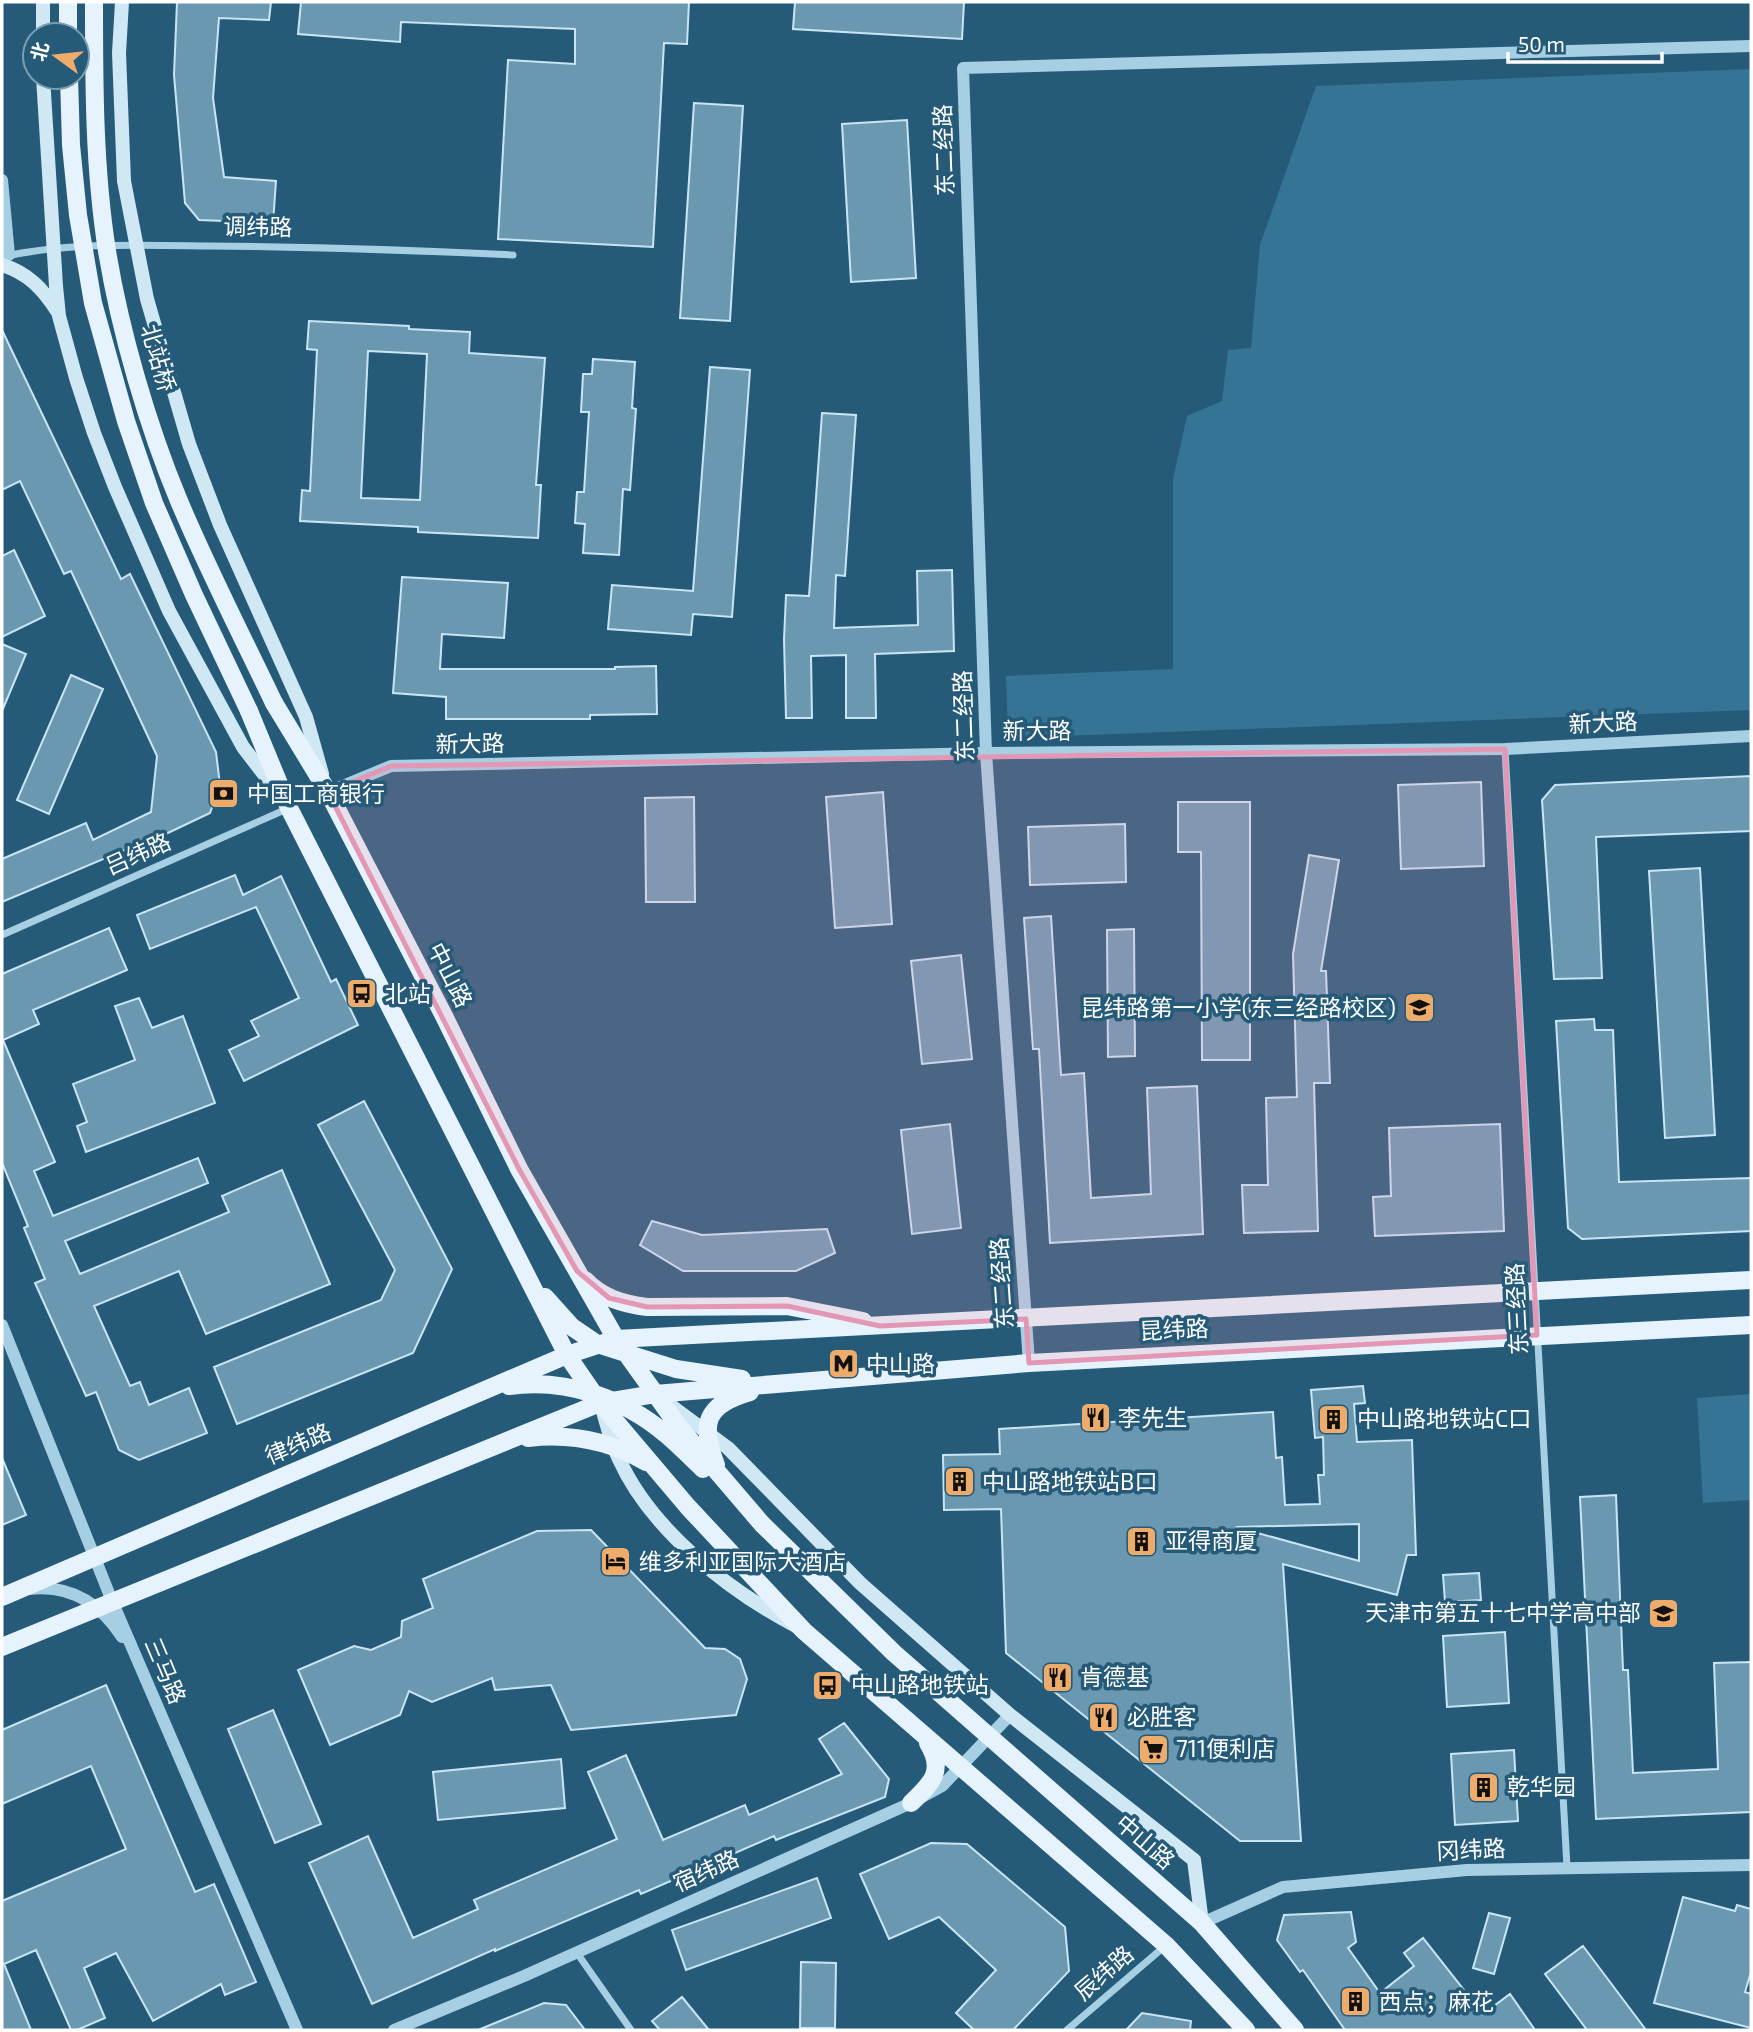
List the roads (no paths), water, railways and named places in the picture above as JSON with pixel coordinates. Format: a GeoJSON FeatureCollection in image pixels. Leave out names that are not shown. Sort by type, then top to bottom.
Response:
{"type":"FeatureCollection","features":[{"type":"Feature","properties":{"kind":"main road"},"geometry":{"type":"LineString","coordinates":[[43,2],[43,21]]}},
{"type":"Feature","properties":{"kind":"main road"},"geometry":{"type":"LineString","coordinates":[[68,2],[68,21]]}},
{"type":"Feature","properties":{"kind":"main road","name":"北站桥"},"geometry":{"type":"LineString","coordinates":[[94,2],[93,102],[99,179],[107,251],[120,315],[155,436],[179,500],[274,703]]}},
{"type":"Feature","properties":{"kind":"main road"},"geometry":{"type":"LineString","coordinates":[[122,2],[119,53],[124,181],[135,245],[157,336],[189,444],[220,525],[306,717],[328,792]]}},
{"type":"Feature","properties":{"kind":"main road"},"geometry":{"type":"LineString","coordinates":[[44,91],[59,316],[98,443],[169,611],[243,747],[289,808],[567,1355],[688,1507],[804,1630],[1166,1945],[1246,2030]]}},
{"type":"Feature","properties":{"kind":"main road","name":"北站桥"},"geometry":{"type":"LineString","coordinates":[[69,91],[71,145],[78,215],[93,303],[126,421],[159,514],[249,711],[289,808]]}},
{"type":"Feature","properties":{"kind":"main road"},"geometry":{"type":"LineString","coordinates":[[4,259],[33,280],[59,316]]}},
{"type":"Feature","properties":{"kind":"main road","name":"中山路"},"geometry":{"type":"LineString","coordinates":[[274,703],[328,792],[445,1018],[519,1169],[621,1346],[679,1427],[762,1524],[894,1653],[1202,1923],[1296,2030]]}},
{"type":"Feature","properties":{"kind":"main road"},"geometry":{"type":"LineString","coordinates":[[516,1256],[558,1313],[584,1337],[597,1344],[621,1346],[676,1369],[780,1383]]}},
{"type":"Feature","properties":{"kind":"main road"},"geometry":{"type":"LineString","coordinates":[[577,1271],[592,1287],[625,1304],[647,1307],[787,1306],[880,1326]]}},
{"type":"Feature","properties":{"kind":"main road","name":"昆纬路"},"geometry":{"type":"LineString","coordinates":[[621,1346],[880,1326],[1751,1280]]}},
{"type":"Feature","properties":{"kind":"main road","name":"昆纬路"},"geometry":{"type":"LineString","coordinates":[[602,1399],[1029,1363],[1751,1325]]}},
{"type":"Feature","properties":{"kind":"main road","name":"律纬路"},"geometry":{"type":"LineString","coordinates":[[2,1597],[597,1344]]}},
{"type":"Feature","properties":{"kind":"main road"},"geometry":{"type":"LineString","coordinates":[[734,1493],[716,1465],[706,1431],[709,1421],[717,1409],[728,1401],[780,1383]]}},
{"type":"Feature","properties":{"kind":"main road"},"geometry":{"type":"LineString","coordinates":[[482,1392],[512,1385],[561,1385],[602,1399],[660,1430],[734,1493]]}},
{"type":"Feature","properties":{"kind":"main road"},"geometry":{"type":"LineString","coordinates":[[655,1394],[706,1431],[753,1472],[860,1583],[1010,1714],[1194,1860],[1202,1923]]}},
{"type":"Feature","properties":{"kind":"main road"},"geometry":{"type":"LineString","coordinates":[[2,1647],[510,1440],[602,1399]]}},
{"type":"Feature","properties":{"kind":"main road"},"geometry":{"type":"LineString","coordinates":[[602,1399],[614,1448],[632,1483],[668,1529],[691,1553],[752,1601],[804,1630]]}},
{"type":"Feature","properties":{"kind":"main road"},"geometry":{"type":"LineString","coordinates":[[510,1440],[539,1436],[595,1440],[635,1456],[655,1468]]}},
{"type":"Feature","properties":{"kind":"main road"},"geometry":{"type":"LineString","coordinates":[[911,1803],[929,1784],[936,1771],[936,1757],[924,1737]]}},
{"type":"Feature","properties":{"kind":"street","name":"东二经路"},"geometry":{"type":"LineString","coordinates":[[1029,1363],[986,753],[963,68],[1751,46]]}},
{"type":"Feature","properties":{"kind":"street"},"geometry":{"type":"LineString","coordinates":[[2,180],[4,259]]}},
{"type":"Feature","properties":{"kind":"street","name":"调纬路"},"geometry":{"type":"LineString","coordinates":[[4,259],[53,249],[135,245],[351,247],[513,255]]}},
{"type":"Feature","properties":{"kind":"street","name":"新大路"},"geometry":{"type":"LineString","coordinates":[[328,792],[391,766],[986,753],[1505,749],[1751,736]]}},
{"type":"Feature","properties":{"kind":"street","name":"东三经路"},"geometry":{"type":"LineString","coordinates":[[1505,749],[1567,1867]]}},
{"type":"Feature","properties":{"kind":"street","name":"吕纬路"},"geometry":{"type":"LineString","coordinates":[[2,935],[289,808]]}},
{"type":"Feature","properties":{"kind":"street"},"geometry":{"type":"LineString","coordinates":[[2,1325],[95,1558],[105,1604]]}},
{"type":"Feature","properties":{"kind":"street"},"geometry":{"type":"LineString","coordinates":[[20,1590],[47,1588],[71,1592],[105,1604]]}},
{"type":"Feature","properties":{"kind":"street","name":"三马路"},"geometry":{"type":"LineString","coordinates":[[105,1604],[116,1628],[139,1663],[297,2030]]}},
{"type":"Feature","properties":{"kind":"street","name":"宿纬路"},"geometry":{"type":"LineString","coordinates":[[394,2030],[577,1953],[911,1803],[942,1786],[1010,1714]]}},
{"type":"Feature","properties":{"kind":"street","name":"冈纬路"},"geometry":{"type":"LineString","coordinates":[[1202,1923],[1283,1887],[1466,1870],[1751,1865]]}},
{"type":"Feature","properties":{"kind":"street","name":"辰纬路"},"geometry":{"type":"LineString","coordinates":[[1067,2030],[1166,1945]]}},
{"type":"Feature","properties":{"kind":"street"},"geometry":{"type":"LineString","coordinates":[[577,1953],[631,2030]]}},
{"type":"Feature","properties":{"kind":"place","name":"中国工商银行"},"geometry":{"type":"Point","coordinates":[224,794]}},
{"type":"Feature","properties":{"kind":"place","name":"北站"},"geometry":{"type":"Point","coordinates":[362,994]}},
{"type":"Feature","properties":{"kind":"place","name":"昆纬路第一小学(东三经路校区)"},"geometry":{"type":"Point","coordinates":[1419,1008]}},
{"type":"Feature","properties":{"kind":"place","name":"中山路"},"geometry":{"type":"Point","coordinates":[843,1364]}},
{"type":"Feature","properties":{"kind":"place","name":"李先生"},"geometry":{"type":"Point","coordinates":[1095,1418]}},
{"type":"Feature","properties":{"kind":"place","name":"中山路地铁站C口"},"geometry":{"type":"Point","coordinates":[1334,1419]}},
{"type":"Feature","properties":{"kind":"place","name":"中山路地铁站B口"},"geometry":{"type":"Point","coordinates":[959,1482]}},
{"type":"Feature","properties":{"kind":"place","name":"亚得商厦"},"geometry":{"type":"Point","coordinates":[1142,1541]}},
{"type":"Feature","properties":{"kind":"place","name":"维多利亚国际大酒店"},"geometry":{"type":"Point","coordinates":[616,1562]}},
{"type":"Feature","properties":{"kind":"place","name":"天津市第五十七中学高中部"},"geometry":{"type":"Point","coordinates":[1664,1613]}},
{"type":"Feature","properties":{"kind":"place","name":"肯德基"},"geometry":{"type":"Point","coordinates":[1057,1677]}},
{"type":"Feature","properties":{"kind":"place","name":"中山路地铁站"},"geometry":{"type":"Point","coordinates":[828,1685]}},
{"type":"Feature","properties":{"kind":"place","name":"必胜客"},"geometry":{"type":"Point","coordinates":[1104,1717]}},
{"type":"Feature","properties":{"kind":"place","name":"711便利店"},"geometry":{"type":"Point","coordinates":[1153,1749]}},
{"type":"Feature","properties":{"kind":"place","name":"乾华园"},"geometry":{"type":"Point","coordinates":[1484,1787]}},
{"type":"Feature","properties":{"kind":"place","name":"西点；麻花"},"geometry":{"type":"Point","coordinates":[1356,2002]}}]}
